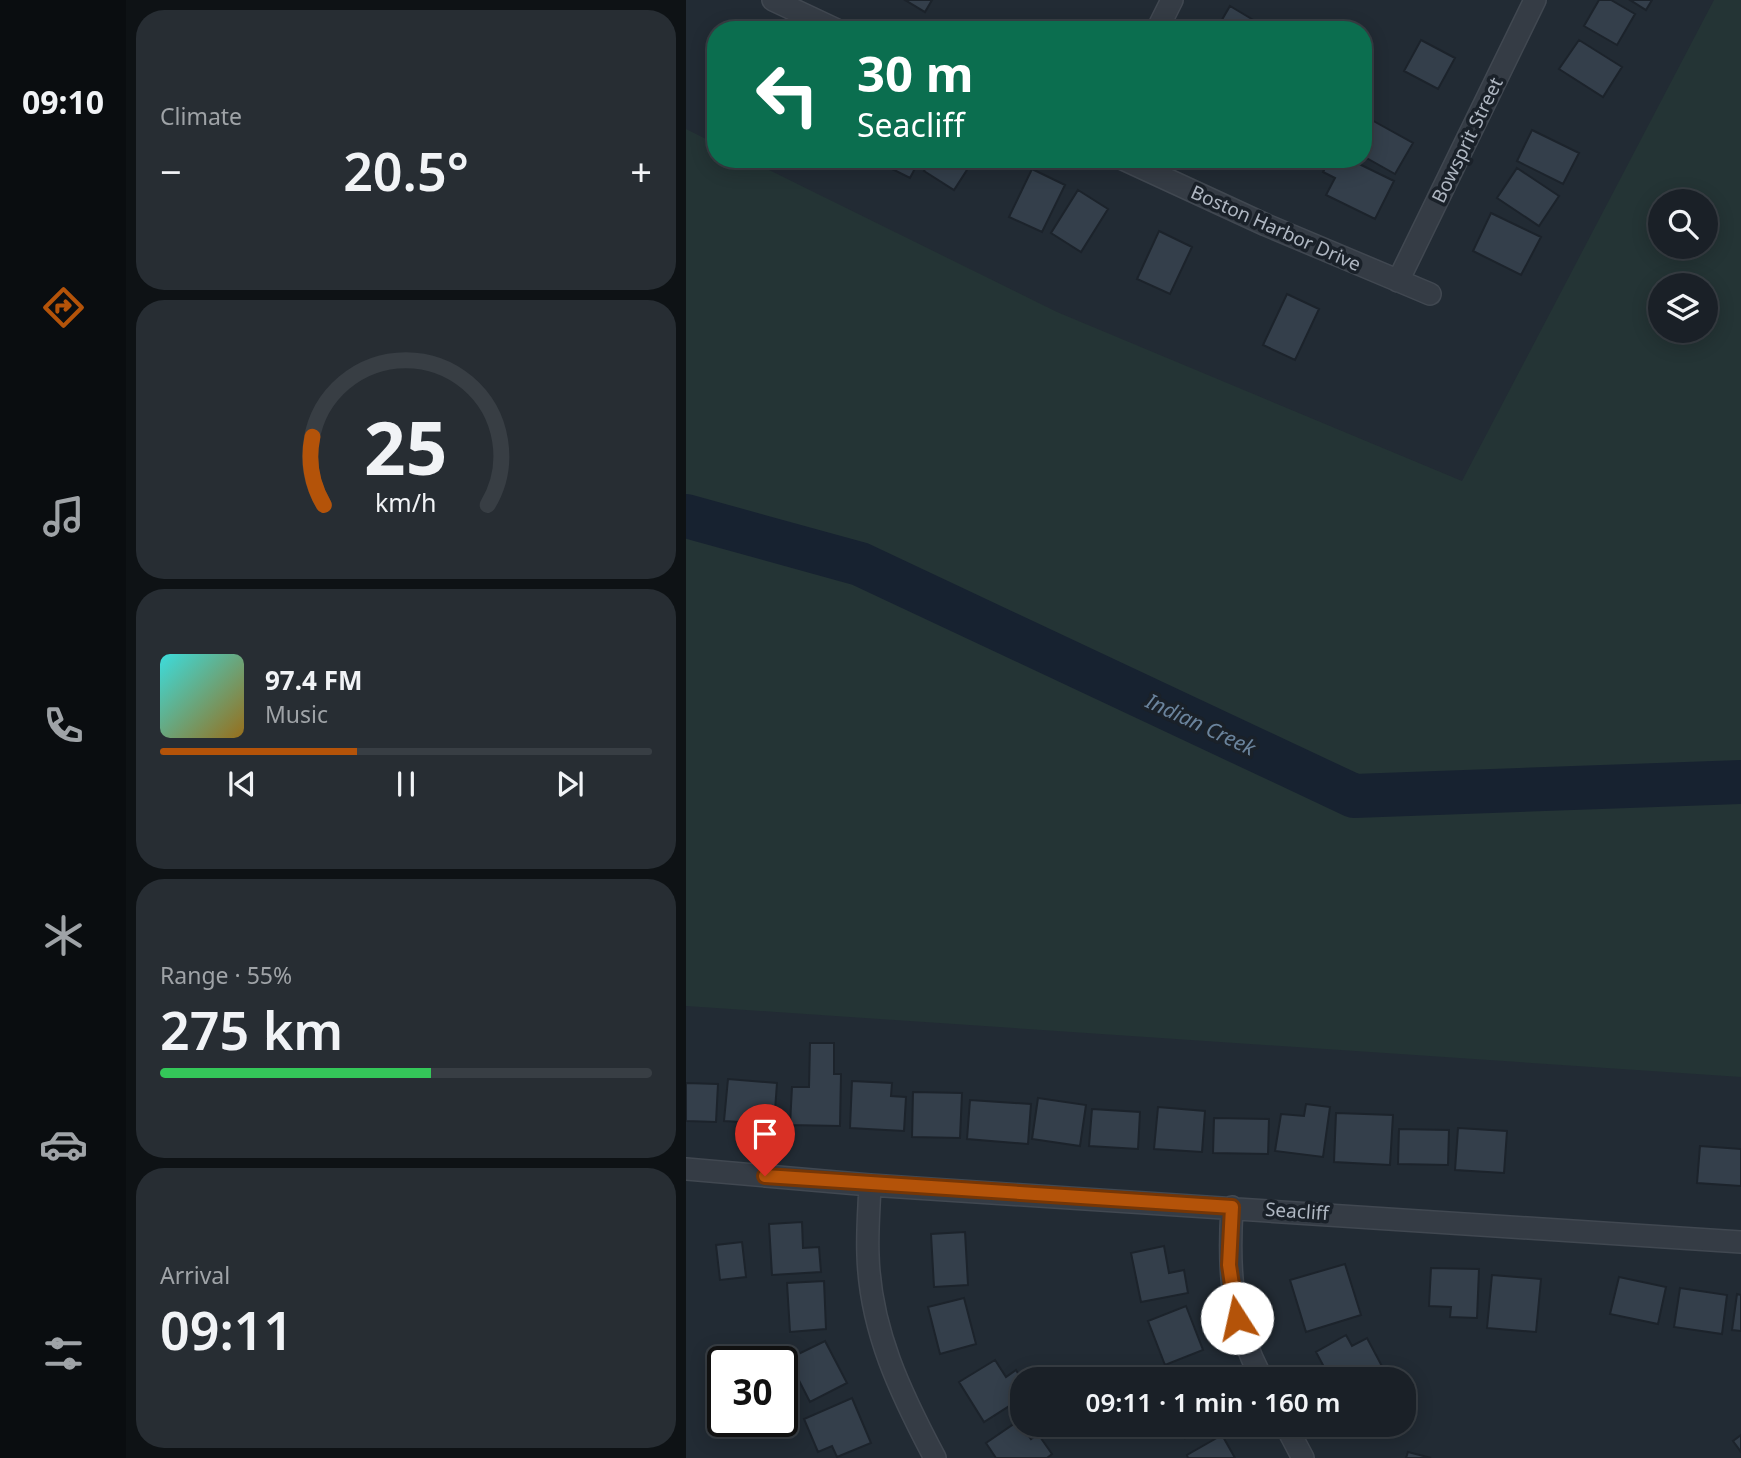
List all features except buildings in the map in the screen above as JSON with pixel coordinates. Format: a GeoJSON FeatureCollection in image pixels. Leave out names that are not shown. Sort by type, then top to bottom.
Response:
{"type":"FeatureCollection","features":[{"type":"Feature","properties":{"kind":"street"},"geometry":{"type":"LineString","coordinates":[[773,0],[801,6],[824,21]]}},
{"type":"Feature","properties":{"kind":"street"},"geometry":{"type":"LineString","coordinates":[[1162,21],[1172,0]]}},
{"type":"Feature","properties":{"kind":"street","name":"Bowsprit Street"},"geometry":{"type":"LineString","coordinates":[[1398,281],[1535,0]]}},
{"type":"Feature","properties":{"kind":"street","name":"Boston Harbor Drive"},"geometry":{"type":"LineString","coordinates":[[1143,168],[1266,225],[1430,294]]}},
{"type":"Feature","properties":{"kind":"street","name":"Seacliff"},"geometry":{"type":"LineString","coordinates":[[686,1169],[870,1185],[1741,1242]]}},
{"type":"Feature","properties":{"kind":"street"},"geometry":{"type":"LineString","coordinates":[[870,1185],[867,1255],[879,1333],[902,1394],[935,1458]]}},
{"type":"Feature","properties":{"kind":"street"},"geometry":{"type":"LineString","coordinates":[[1232,1207],[1229,1265],[1232,1292],[1245,1343],[1256,1367]]}},
{"type":"Feature","properties":{"kind":"street"},"geometry":{"type":"LineString","coordinates":[[1292,1437],[1303,1458]]}},
{"type":"Feature","properties":{"kind":"shaded area"},"geometry":{"type":"Polygon","coordinates":[[[1714,0],[1741,0],[1741,1077],[686,1006],[686,129],[707,140],[707,168],[765,168],[1057,312],[1462,481],[1714,0]]]}},
{"type":"Feature","properties":{"kind":"waterway","name":"Indian Creek"},"geometry":{"type":"LineString","coordinates":[[686,516],[860,564],[1354,796],[1741,782]]}},
{"type":"Feature","properties":{"kind":"route"},"geometry":{"type":"LineString","coordinates":[[765,1176],[1232,1207],[1229,1265],[1237,1318]]}}]}
